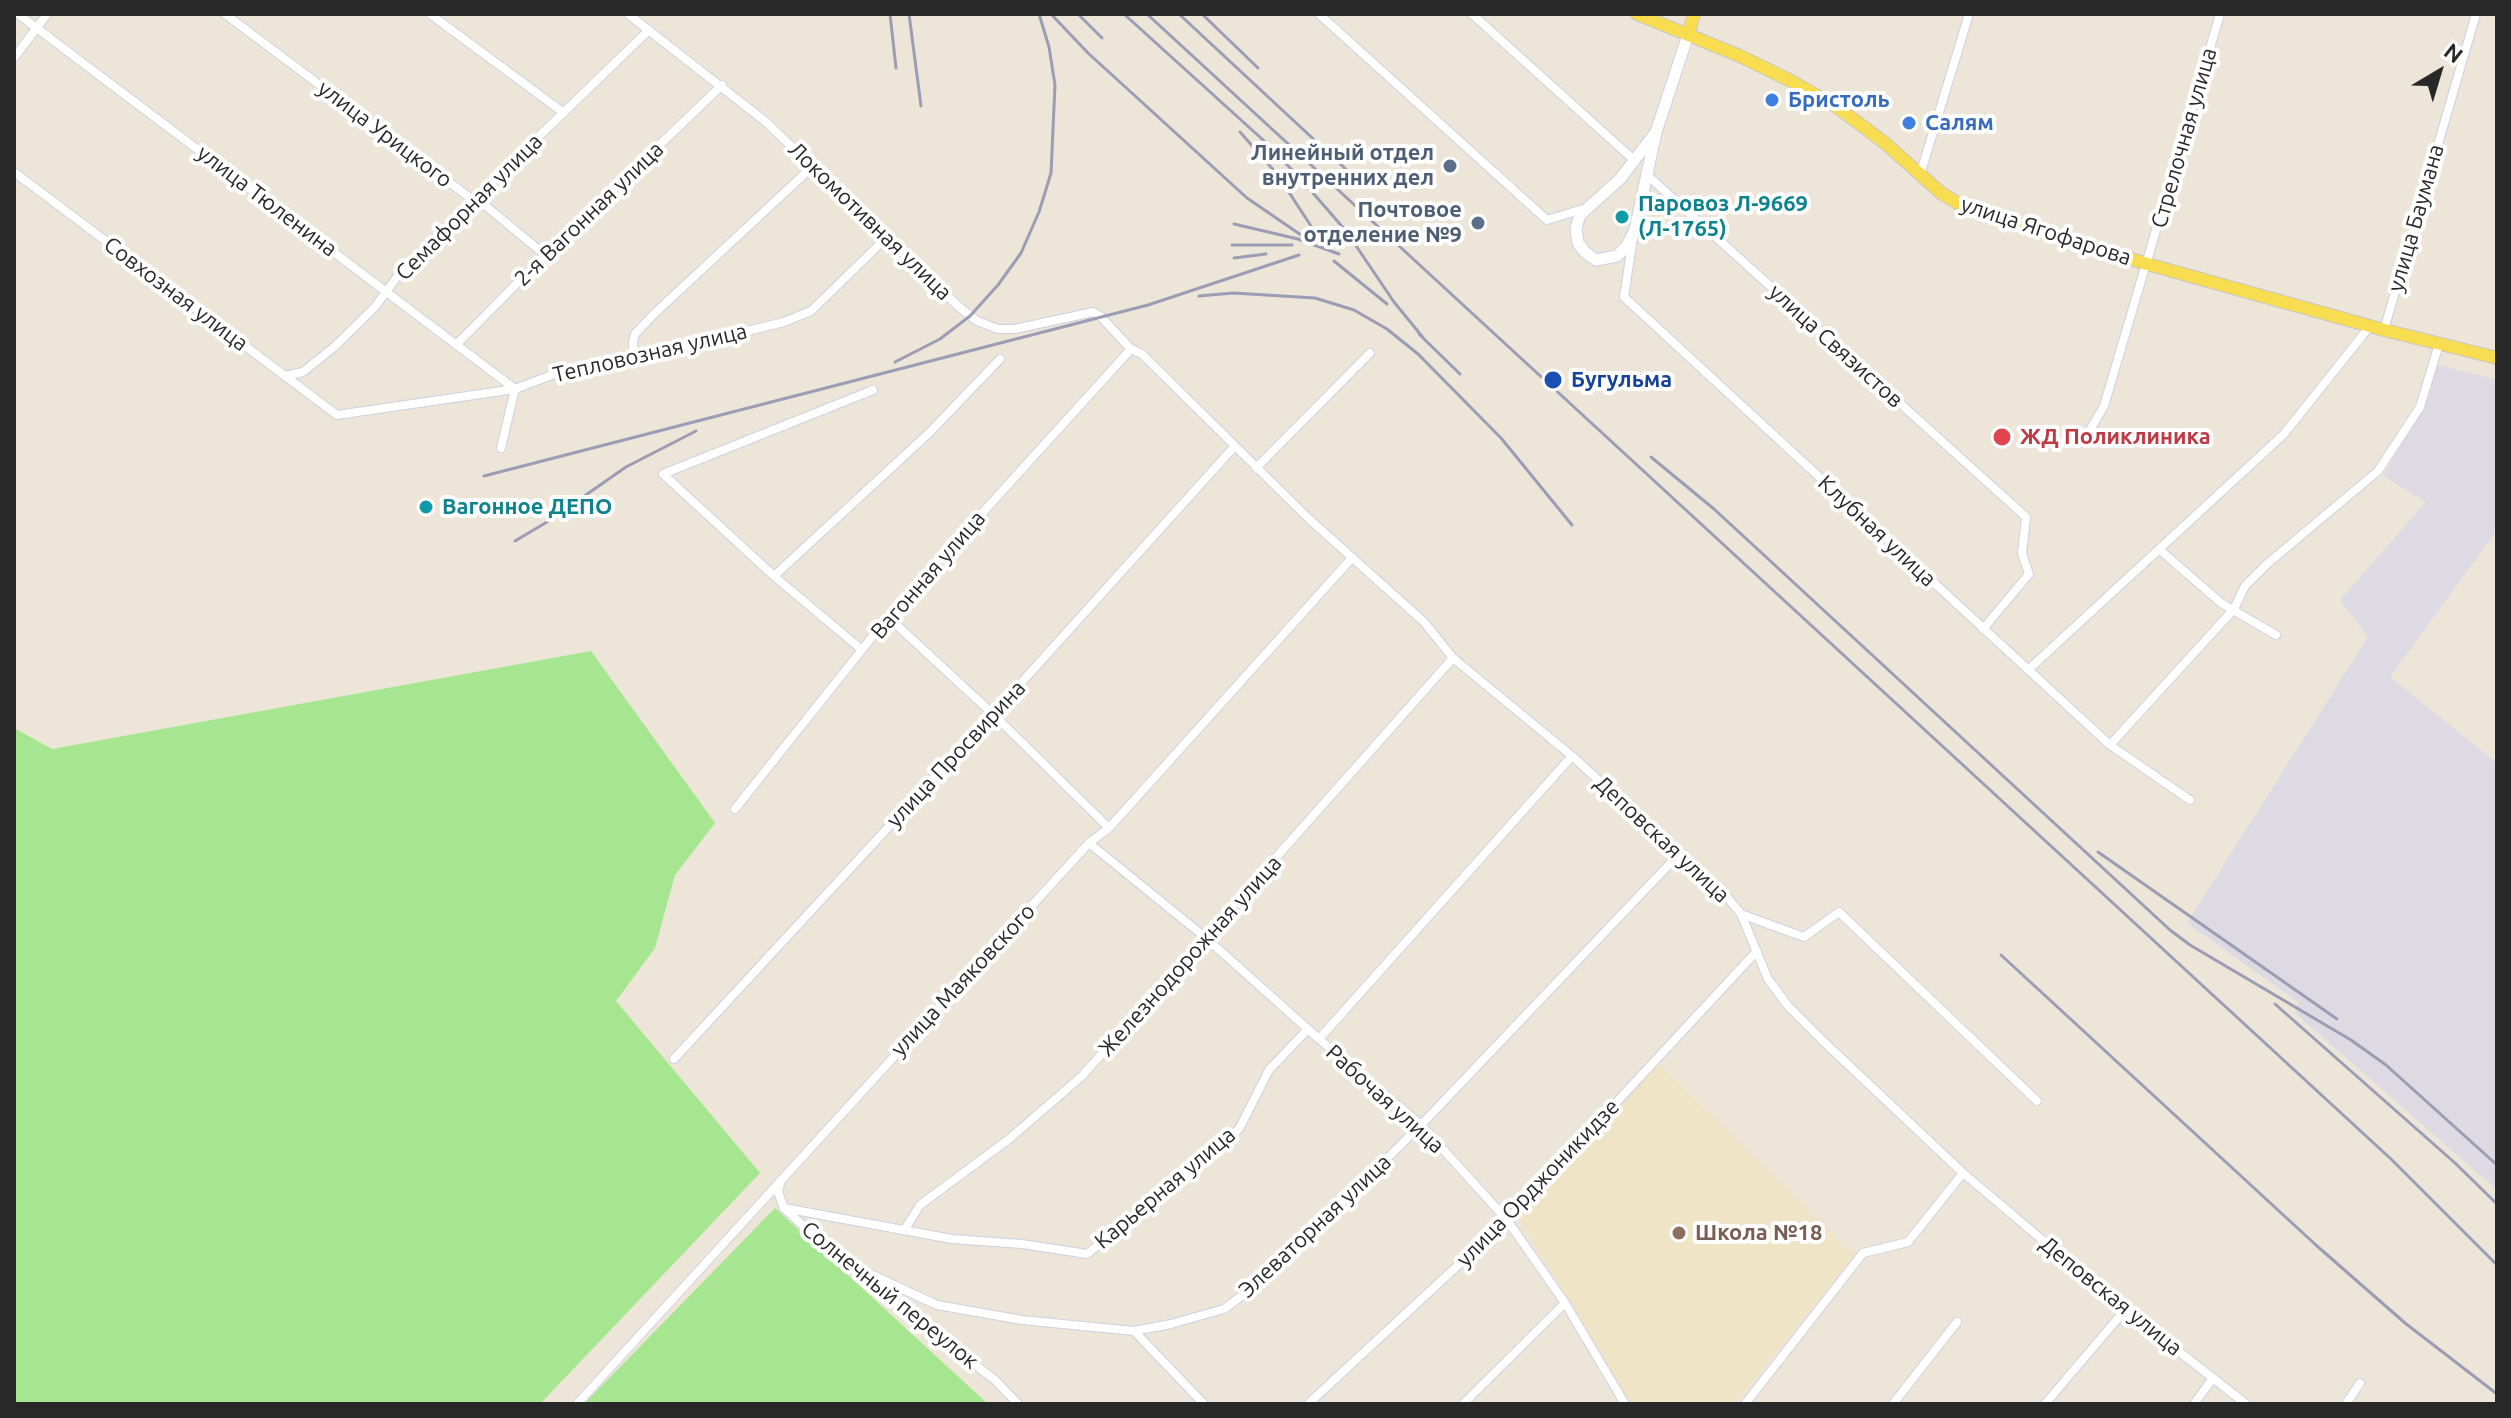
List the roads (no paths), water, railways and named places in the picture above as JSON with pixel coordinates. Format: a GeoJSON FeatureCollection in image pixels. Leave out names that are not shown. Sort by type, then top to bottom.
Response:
{"type":"FeatureCollection","features":[{"type":"Feature","properties":{"kind":"main road","name":"улица Ягофарова"},"geometry":{"type":"LineString","coordinates":[[1637,14],[1791,81],[1837,107],[1964,207],[2147,264],[2497,358]]}},
{"type":"Feature","properties":{"kind":"main road"},"geometry":{"type":"LineString","coordinates":[[1688,35],[1694,14]]}},
{"type":"Feature","properties":{"kind":"street","name":"улица Тюленина"},"geometry":{"type":"LineString","coordinates":[[18,14],[515,389]]}},
{"type":"Feature","properties":{"kind":"street"},"geometry":{"type":"LineString","coordinates":[[14,58],[47,14]]}},
{"type":"Feature","properties":{"kind":"street","name":"улица Урицкого"},"geometry":{"type":"LineString","coordinates":[[225,14],[473,200],[486,206],[545,255]]}},
{"type":"Feature","properties":{"kind":"street"},"geometry":{"type":"LineString","coordinates":[[430,14],[564,113]]}},
{"type":"Feature","properties":{"kind":"street","name":"Локомотивная улица"},"geometry":{"type":"LineString","coordinates":[[628,14],[722,85],[813,166],[958,306],[985,325],[1015,329],[1093,312],[1131,349]]}},
{"type":"Feature","properties":{"kind":"street"},"geometry":{"type":"LineString","coordinates":[[1319,14],[1547,220],[1583,209],[1620,179],[1656,132]]}},
{"type":"Feature","properties":{"kind":"street"},"geometry":{"type":"LineString","coordinates":[[1472,14],[1634,160]]}},
{"type":"Feature","properties":{"kind":"street"},"geometry":{"type":"LineString","coordinates":[[1920,175],[1969,14]]}},
{"type":"Feature","properties":{"kind":"street","name":"Стрелочная улица"},"geometry":{"type":"LineString","coordinates":[[2083,442],[2104,406],[2220,14]]}},
{"type":"Feature","properties":{"kind":"street","name":"улица Баумана"},"geometry":{"type":"LineString","coordinates":[[2384,330],[2476,14]]}},
{"type":"Feature","properties":{"kind":"street","name":"Семафорная улица"},"geometry":{"type":"LineString","coordinates":[[285,376],[303,372],[334,347],[473,200],[649,30]]}},
{"type":"Feature","properties":{"kind":"street"},"geometry":{"type":"LineString","coordinates":[[1583,209],[1577,222],[1577,238],[1585,252],[1596,260],[1617,256],[1627,246],[1635,230],[1656,132],[1688,35]]}},
{"type":"Feature","properties":{"kind":"street","name":"2-я Вагонная улица"},"geometry":{"type":"LineString","coordinates":[[457,344],[722,85]]}},
{"type":"Feature","properties":{"kind":"street"},"geometry":{"type":"LineString","coordinates":[[634,359],[635,334],[813,166]]}},
{"type":"Feature","properties":{"kind":"street","name":"Совхозная улица"},"geometry":{"type":"LineString","coordinates":[[14,172],[337,415]]}},
{"type":"Feature","properties":{"kind":"street","name":"улица Связистов"},"geometry":{"type":"LineString","coordinates":[[1647,175],[2026,517],[2022,554],[2029,574],[1983,629]]}},
{"type":"Feature","properties":{"kind":"street","name":"Клубная улица"},"geometry":{"type":"LineString","coordinates":[[1635,230],[1624,297],[2110,745],[2190,800]]}},
{"type":"Feature","properties":{"kind":"street","name":"Тепловозная улица"},"geometry":{"type":"LineString","coordinates":[[337,415],[515,389],[565,370],[634,359],[784,322],[811,311],[886,238]]}},
{"type":"Feature","properties":{"kind":"street"},"geometry":{"type":"LineString","coordinates":[[2028,670],[2284,434],[2370,326]]}},
{"type":"Feature","properties":{"kind":"street"},"geometry":{"type":"LineString","coordinates":[[2110,745],[2234,609],[2245,586],[2378,471],[2420,407],[2439,344]]}},
{"type":"Feature","properties":{"kind":"street","name":"Деповская улица"},"geometry":{"type":"LineString","coordinates":[[1131,349],[1142,354],[1351,559],[1424,622],[1453,658],[1572,756],[1728,898],[1741,914],[1768,979],[1788,1006],[1963,1173],[2125,1310],[2246,1404]]}},
{"type":"Feature","properties":{"kind":"street","name":"Вагонная улица"},"geometry":{"type":"LineString","coordinates":[[735,809],[888,617],[1131,349]]}},
{"type":"Feature","properties":{"kind":"street"},"geometry":{"type":"LineString","coordinates":[[1256,468],[1370,353]]}},
{"type":"Feature","properties":{"kind":"street"},"geometry":{"type":"LineString","coordinates":[[774,576],[929,433],[1000,359]]}},
{"type":"Feature","properties":{"kind":"street"},"geometry":{"type":"LineString","coordinates":[[501,448],[515,389]]}},
{"type":"Feature","properties":{"kind":"street"},"geometry":{"type":"LineString","coordinates":[[862,650],[774,576],[663,474],[873,390]]}},
{"type":"Feature","properties":{"kind":"street","name":"улица Просвирина"},"geometry":{"type":"LineString","coordinates":[[674,1059],[993,714],[1234,447]]}},
{"type":"Feature","properties":{"kind":"street"},"geometry":{"type":"LineString","coordinates":[[2160,550],[2221,603],[2276,635]]}},
{"type":"Feature","properties":{"kind":"street","name":"улица Маяковского"},"geometry":{"type":"LineString","coordinates":[[577,1404],[1089,843],[1109,828],[1351,559]]}},
{"type":"Feature","properties":{"kind":"street"},"geometry":{"type":"LineString","coordinates":[[888,617],[1109,828]]}},
{"type":"Feature","properties":{"kind":"street","name":"Железнодорожная улица"},"geometry":{"type":"LineString","coordinates":[[905,1229],[920,1205],[1009,1139],[1082,1076],[1453,658]]}},
{"type":"Feature","properties":{"kind":"street"},"geometry":{"type":"LineString","coordinates":[[1319,1039],[1572,756]]}},
{"type":"Feature","properties":{"kind":"street","name":"Рабочая улица"},"geometry":{"type":"LineString","coordinates":[[1089,843],[1206,938],[1421,1125],[1507,1220],[1565,1303],[1623,1403]]}},
{"type":"Feature","properties":{"kind":"street","name":"Элеваторная улица"},"geometry":{"type":"LineString","coordinates":[[840,1260],[937,1305],[1022,1320],[1134,1331],[1224,1309],[1263,1280],[1421,1125],[1680,853]]}},
{"type":"Feature","properties":{"kind":"street"},"geometry":{"type":"LineString","coordinates":[[1741,914],[1804,937],[1839,912],[2037,1101]]}},
{"type":"Feature","properties":{"kind":"street","name":"улица Орджоникидзе"},"geometry":{"type":"LineString","coordinates":[[1308,1404],[1507,1220],[1757,951]]}},
{"type":"Feature","properties":{"kind":"street","name":"Карьерная улица"},"geometry":{"type":"LineString","coordinates":[[784,1208],[952,1239],[1022,1244],[1087,1254],[1239,1129],[1269,1070],[1308,1029]]}},
{"type":"Feature","properties":{"kind":"street"},"geometry":{"type":"LineString","coordinates":[[1745,1404],[1863,1253],[1908,1242],[1963,1173]]}},
{"type":"Feature","properties":{"kind":"street","name":"Солнечный переулок"},"geometry":{"type":"LineString","coordinates":[[782,1178],[778,1192],[784,1208],[840,1260],[995,1380],[1018,1404]]}},
{"type":"Feature","properties":{"kind":"street"},"geometry":{"type":"LineString","coordinates":[[1463,1404],[1565,1303]]}},
{"type":"Feature","properties":{"kind":"street"},"geometry":{"type":"LineString","coordinates":[[2045,1404],[2125,1310]]}},
{"type":"Feature","properties":{"kind":"street"},"geometry":{"type":"LineString","coordinates":[[1893,1404],[1957,1322]]}},
{"type":"Feature","properties":{"kind":"street"},"geometry":{"type":"LineString","coordinates":[[1134,1331],[1204,1404]]}},
{"type":"Feature","properties":{"kind":"street"},"geometry":{"type":"LineString","coordinates":[[2194,1404],[2213,1378]]}},
{"type":"Feature","properties":{"kind":"street"},"geometry":{"type":"LineString","coordinates":[[2346,1404],[2360,1383]]}},
{"type":"Feature","properties":{"kind":"railway"},"geometry":{"type":"LineString","coordinates":[[890,14],[896,68]]}},
{"type":"Feature","properties":{"kind":"railway"},"geometry":{"type":"LineString","coordinates":[[909,14],[921,106]]}},
{"type":"Feature","properties":{"kind":"railway"},"geometry":{"type":"LineString","coordinates":[[895,362],[940,339],[970,316],[1021,253],[1039,212],[1051,173],[1055,85],[1049,47],[1039,14]]}},
{"type":"Feature","properties":{"kind":"railway"},"geometry":{"type":"LineString","coordinates":[[1051,14],[1088,53],[1247,198],[1301,235]]}},
{"type":"Feature","properties":{"kind":"railway"},"geometry":{"type":"LineString","coordinates":[[1078,14],[1102,38]]}},
{"type":"Feature","properties":{"kind":"railway"},"geometry":{"type":"LineString","coordinates":[[1124,14],[1262,139],[1300,178],[1346,231],[1394,302],[1425,340]]}},
{"type":"Feature","properties":{"kind":"railway"},"geometry":{"type":"LineString","coordinates":[[1147,14],[2391,1159],[2497,1265]]}},
{"type":"Feature","properties":{"kind":"railway"},"geometry":{"type":"LineString","coordinates":[[1179,14],[1365,187]]}},
{"type":"Feature","properties":{"kind":"railway"},"geometry":{"type":"LineString","coordinates":[[1202,14],[1258,68]]}},
{"type":"Feature","properties":{"kind":"railway"},"geometry":{"type":"LineString","coordinates":[[1240,132],[1277,174],[1311,226]]}},
{"type":"Feature","properties":{"kind":"railway"},"geometry":{"type":"LineString","coordinates":[[1234,224],[1298,239],[1339,254]]}},
{"type":"Feature","properties":{"kind":"railway"},"geometry":{"type":"LineString","coordinates":[[1232,245],[1292,245]]}},
{"type":"Feature","properties":{"kind":"railway"},"geometry":{"type":"LineString","coordinates":[[1234,258],[1266,254]]}},
{"type":"Feature","properties":{"kind":"railway"},"geometry":{"type":"LineString","coordinates":[[484,476],[1148,305],[1299,255]]}},
{"type":"Feature","properties":{"kind":"railway"},"geometry":{"type":"LineString","coordinates":[[1334,261],[1387,304]]}},
{"type":"Feature","properties":{"kind":"railway"},"geometry":{"type":"LineString","coordinates":[[1199,296],[1233,293],[1315,298],[1354,310],[1387,329],[1418,354],[1501,438],[1572,525]]}},
{"type":"Feature","properties":{"kind":"railway"},"geometry":{"type":"LineString","coordinates":[[1419,334],[1460,374]]}},
{"type":"Feature","properties":{"kind":"railway"},"geometry":{"type":"LineString","coordinates":[[515,541],[626,467],[696,431]]}},
{"type":"Feature","properties":{"kind":"railway"},"geometry":{"type":"LineString","coordinates":[[1651,457],[1714,509],[2170,930],[2190,945],[2351,1040],[2386,1065],[2497,1165]]}},
{"type":"Feature","properties":{"kind":"railway"},"geometry":{"type":"LineString","coordinates":[[2098,852],[2337,1019]]}},
{"type":"Feature","properties":{"kind":"railway"},"geometry":{"type":"LineString","coordinates":[[2001,955],[2317,1246],[2405,1323],[2497,1394]]}},
{"type":"Feature","properties":{"kind":"railway"},"geometry":{"type":"LineString","coordinates":[[2275,1004],[2497,1204]]}},
{"type":"Feature","properties":{"kind":"place","name":"Бристоль"},"geometry":{"type":"Point","coordinates":[1772,100]}},
{"type":"Feature","properties":{"kind":"place","name":"Салям"},"geometry":{"type":"Point","coordinates":[1909,123]}},
{"type":"Feature","properties":{"kind":"place","name":"Линейный отдел внутренних дел"},"geometry":{"type":"Point","coordinates":[1450,166]}},
{"type":"Feature","properties":{"kind":"place","name":"Паровоз Л-9669 (Л-1765)"},"geometry":{"type":"Point","coordinates":[1622,217]}},
{"type":"Feature","properties":{"kind":"place","name":"Почтовое отделение №9"},"geometry":{"type":"Point","coordinates":[1478,223]}},
{"type":"Feature","properties":{"kind":"place","name":"Бугульма"},"geometry":{"type":"Point","coordinates":[1553,380]}},
{"type":"Feature","properties":{"kind":"place","name":"ЖД Поликлиника"},"geometry":{"type":"Point","coordinates":[2002,437]}},
{"type":"Feature","properties":{"kind":"place","name":"Вагонное ДЕПО"},"geometry":{"type":"Point","coordinates":[426,507]}},
{"type":"Feature","properties":{"kind":"place","name":"Школа №18"},"geometry":{"type":"Point","coordinates":[1679,1233]}}]}
